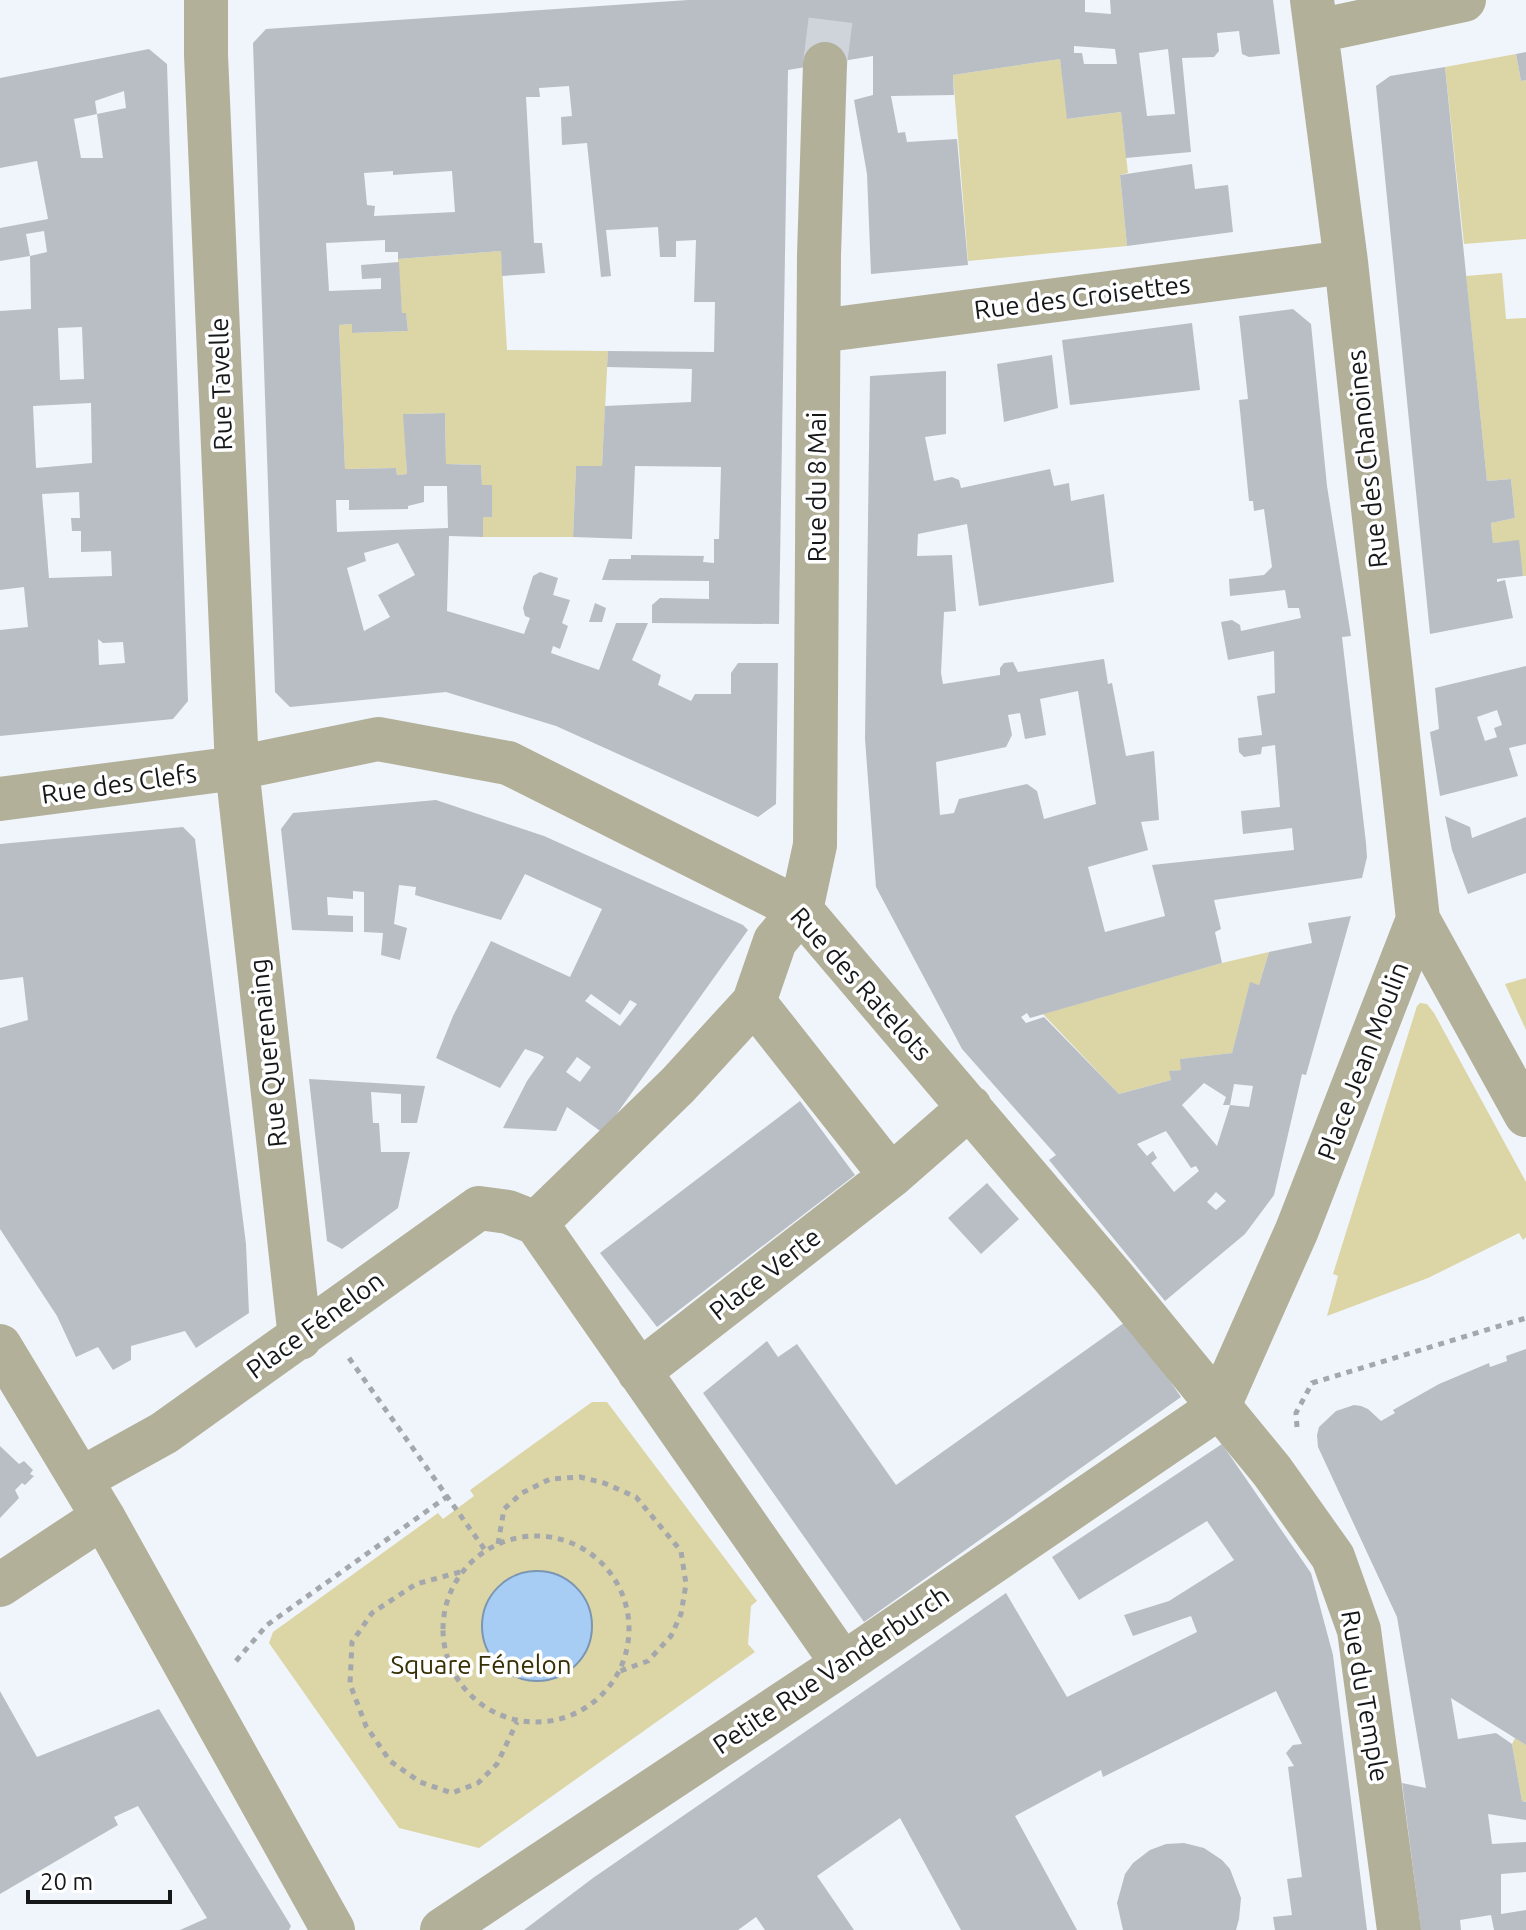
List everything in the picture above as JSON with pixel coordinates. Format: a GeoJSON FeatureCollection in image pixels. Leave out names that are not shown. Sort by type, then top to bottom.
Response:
{"type":"FeatureCollection","features":[{"type":"Feature","properties":{"kind":"street","name":"Rue Tavelle"},"geometry":{"type":"LineString","coordinates":[[206,0],[237,768]]}},
{"type":"Feature","properties":{"kind":"street"},"geometry":{"type":"LineString","coordinates":[[1315,15],[1464,0]]}},
{"type":"Feature","properties":{"kind":"street","name":"Rue des Chanoines"},"geometry":{"type":"LineString","coordinates":[[1315,15],[1346,262],[1418,919]]}},
{"type":"Feature","properties":{"kind":"street","name":"Rue du 8 Mai"},"geometry":{"type":"LineString","coordinates":[[801,910],[815,845],[819,331],[825,64]]}},
{"type":"Feature","properties":{"kind":"street","name":"Rue des Croisettes"},"geometry":{"type":"LineString","coordinates":[[819,331],[1346,262]]}},
{"type":"Feature","properties":{"kind":"street","name":"Rue des Ratelots"},"geometry":{"type":"LineString","coordinates":[[237,768],[378,739],[508,763],[801,910],[1113,1277],[1218,1408]]}},
{"type":"Feature","properties":{"kind":"street","name":"Rue des Clefs"},"geometry":{"type":"LineString","coordinates":[[0,799],[237,768]]}},
{"type":"Feature","properties":{"kind":"street","name":"Rue Querenaing"},"geometry":{"type":"LineString","coordinates":[[237,768],[311,1329]]}},
{"type":"Feature","properties":{"kind":"street"},"geometry":{"type":"LineString","coordinates":[[801,910],[775,941],[754,1002],[678,1085],[536,1223],[843,1664]]}},
{"type":"Feature","properties":{"kind":"street","name":"Place Jean Moulin"},"geometry":{"type":"LineString","coordinates":[[1418,919],[1526,1115]]}},
{"type":"Feature","properties":{"kind":"street","name":"Place Jean Moulin"},"geometry":{"type":"LineString","coordinates":[[1218,1408],[1297,1230],[1418,919]]}},
{"type":"Feature","properties":{"kind":"street"},"geometry":{"type":"LineString","coordinates":[[754,1002],[891,1176]]}},
{"type":"Feature","properties":{"kind":"street","name":"Place Verte"},"geometry":{"type":"LineString","coordinates":[[639,1372],[891,1176],[970,1107]]}},
{"type":"Feature","properties":{"kind":"street","name":"Place Fénelon"},"geometry":{"type":"LineString","coordinates":[[81,1479],[164,1433],[479,1208],[508,1212],[536,1223]]}},
{"type":"Feature","properties":{"kind":"street"},"geometry":{"type":"LineString","coordinates":[[0,1346],[103,1517],[330,1929]]}},
{"type":"Feature","properties":{"kind":"street","name":"Rue du Temple"},"geometry":{"type":"LineString","coordinates":[[1218,1408],[1272,1471],[1333,1557],[1359,1630],[1399,1930]]}},
{"type":"Feature","properties":{"kind":"street","name":"Petite Rue Vanderburch"},"geometry":{"type":"LineString","coordinates":[[442,1930],[843,1664],[1218,1408]]}},
{"type":"Feature","properties":{"kind":"street"},"geometry":{"type":"LineString","coordinates":[[0,1585],[103,1517]]}},
{"type":"Feature","properties":{"kind":"path"},"geometry":{"type":"LineString","coordinates":[[1272,1471],[1297,1453],[1296,1413],[1312,1383],[1526,1318]]}},
{"type":"Feature","properties":{"kind":"path"},"geometry":{"type":"LineString","coordinates":[[311,1329],[448,1496],[485,1550]]}},
{"type":"Feature","properties":{"kind":"path"},"geometry":{"type":"LineString","coordinates":[[498,1544],[504,1509],[522,1493],[550,1479],[580,1477],[604,1483],[636,1497],[681,1551],[686,1584],[681,1614],[671,1636],[648,1661],[620,1671]]}},
{"type":"Feature","properties":{"kind":"path"},"geometry":{"type":"LineString","coordinates":[[198,1685],[237,1661],[267,1625],[448,1496]]}},
{"type":"Feature","properties":{"kind":"path"},"geometry":{"type":"LineString","coordinates":[[543,1536],[573,1543],[598,1560],[617,1584],[628,1612],[629,1642],[620,1671],[601,1696],[577,1714],[548,1722],[517,1722],[488,1710],[464,1689],[448,1662],[442,1631],[446,1600],[461,1572],[485,1550],[498,1544],[513,1538],[543,1536]]}},
{"type":"Feature","properties":{"kind":"path"},"geometry":{"type":"LineString","coordinates":[[461,1572],[416,1584],[372,1613],[352,1642],[350,1684],[355,1698],[366,1726],[390,1761],[420,1782],[452,1793],[478,1783],[497,1764],[517,1722]]}},
{"type":"Feature","properties":{"kind":"green space"},"geometry":{"type":"Polygon","coordinates":[[[1516,54],[1521,81],[1526,80],[1526,239],[1464,244],[1445,67],[1516,54]]]}},
{"type":"Feature","properties":{"kind":"green space"},"geometry":{"type":"Polygon","coordinates":[[[1060,59],[1068,119],[1121,112],[1128,173],[1120,175],[1127,246],[968,261],[953,75],[1060,59]]]}},
{"type":"Feature","properties":{"kind":"green space"},"geometry":{"type":"Polygon","coordinates":[[[501,251],[507,350],[608,351],[602,466],[576,466],[573,537],[483,537],[483,517],[492,485],[482,485],[481,465],[446,464],[445,413],[404,414],[407,474],[397,475],[396,468],[345,469],[339,325],[352,324],[353,333],[408,331],[406,314],[402,313],[398,259],[501,251]]]}},
{"type":"Feature","properties":{"kind":"green space"},"geometry":{"type":"Polygon","coordinates":[[[1502,273],[1506,319],[1526,318],[1526,576],[1523,576],[1518,541],[1493,543],[1491,523],[1515,518],[1511,479],[1487,481],[1466,276],[1502,273]]]}},
{"type":"Feature","properties":{"kind":"green space"},"geometry":{"type":"Polygon","coordinates":[[[1269,952],[1259,985],[1250,983],[1232,1053],[1181,1059],[1181,1070],[1170,1071],[1171,1080],[1119,1094],[1043,1014],[1222,963],[1269,952]]]}},
{"type":"Feature","properties":{"kind":"green space"},"geometry":{"type":"Polygon","coordinates":[[[1526,978],[1526,1030],[1505,984],[1526,978]]]}},
{"type":"Feature","properties":{"kind":"green space"},"geometry":{"type":"Polygon","coordinates":[[[1420,1003],[1427,1004],[1434,1013],[1526,1182],[1526,1237],[1523,1240],[1519,1233],[1428,1278],[1327,1316],[1338,1276],[1333,1274],[1420,1003]]]}},
{"type":"Feature","properties":{"kind":"green space","name":"Square Fénelon"},"geometry":{"type":"Polygon","coordinates":[[[592,1402],[607,1402],[757,1601],[751,1606],[748,1644],[755,1652],[479,1848],[399,1828],[269,1643],[273,1632],[438,1513],[443,1519],[474,1496],[470,1490],[592,1402]]]}},
{"type":"Feature","properties":{"kind":"green space"},"geometry":{"type":"Polygon","coordinates":[[[1515,1738],[1526,1745],[1526,1802],[1522,1801],[1512,1744],[1515,1738]]]}},
{"type":"Feature","properties":{"kind":"water"},"geometry":{"type":"Polygon","coordinates":[[[537,1571],[558,1575],[576,1587],[588,1605],[592,1626],[588,1647],[576,1665],[558,1677],[537,1681],[516,1677],[498,1665],[486,1647],[482,1626],[486,1605],[498,1587],[516,1575],[537,1571]]]}},
{"type":"Feature","properties":{"kind":"building"},"geometry":{"type":"Polygon","coordinates":[[[688,0],[1085,0],[1085,12],[1111,14],[1110,0],[1273,0],[1280,54],[1249,57],[1242,54],[1239,31],[1217,33],[1219,51],[1214,57],[1182,58],[1191,152],[1126,158],[1121,112],[1067,119],[1060,59],[953,75],[954,95],[891,96],[898,133],[905,132],[907,142],[957,139],[968,265],[871,274],[867,174],[854,100],[873,95],[873,56],[788,70],[779,624],[652,623],[652,605],[660,598],[709,599],[709,581],[602,580],[609,559],[631,559],[631,555],[704,556],[703,562],[714,563],[714,539],[719,539],[721,467],[635,466],[632,539],[573,537],[576,466],[602,466],[605,406],[691,402],[692,369],[607,367],[608,351],[714,352],[715,302],[694,302],[696,240],[676,241],[676,257],[660,257],[658,227],[606,230],[611,276],[601,277],[587,143],[562,145],[561,117],[572,116],[569,86],[539,88],[540,97],[526,97],[534,243],[542,243],[545,273],[502,276],[501,251],[398,259],[398,252],[385,252],[385,240],[326,243],[329,291],[381,289],[381,278],[362,279],[361,265],[399,262],[402,313],[406,313],[408,331],[352,333],[352,324],[339,325],[345,469],[396,468],[397,475],[407,474],[403,414],[445,413],[446,464],[481,465],[482,485],[492,485],[492,517],[483,517],[483,537],[449,536],[447,611],[524,634],[530,618],[525,616],[523,608],[533,576],[540,572],[558,578],[553,595],[570,600],[562,623],[568,626],[560,649],[553,646],[551,653],[599,670],[616,623],[648,623],[632,660],[661,675],[658,685],[691,701],[695,694],[731,694],[731,673],[738,663],[778,663],[776,804],[758,817],[556,726],[446,692],[290,707],[275,692],[253,43],[266,29],[688,0]],[[1074,46],[1074,53],[1082,53],[1084,64],[1117,64],[1115,49],[1074,46]],[[1168,49],[1139,53],[1147,116],[1175,114],[1168,49]],[[393,171],[364,173],[367,205],[375,206],[374,216],[455,212],[452,171],[393,175],[393,171]],[[424,486],[424,502],[408,506],[408,509],[349,510],[349,500],[336,500],[337,532],[448,528],[447,486],[424,486]],[[398,543],[364,553],[366,561],[347,568],[364,631],[390,617],[378,595],[415,575],[398,543]]]}},
{"type":"Feature","properties":{"kind":"building"},"geometry":{"type":"Polygon","coordinates":[[[149,49],[167,64],[188,701],[173,719],[0,736],[0,630],[28,627],[24,587],[0,590],[0,311],[31,309],[30,256],[0,261],[0,228],[48,219],[37,161],[0,168],[0,78],[149,49]],[[124,91],[95,101],[97,114],[126,108],[124,91]],[[97,114],[74,119],[81,158],[103,158],[97,114]],[[44,231],[26,234],[30,256],[47,252],[44,231]],[[82,327],[58,328],[60,380],[84,379],[82,327]],[[91,403],[33,406],[36,468],[92,463],[91,403]],[[79,492],[42,494],[49,578],[112,576],[111,551],[81,552],[81,531],[72,531],[71,518],[80,518],[79,492]],[[98,639],[99,665],[125,663],[123,642],[103,643],[98,639]]]}},
{"type":"Feature","properties":{"kind":"building"},"geometry":{"type":"Polygon","coordinates":[[[1526,52],[1526,80],[1521,81],[1516,54],[1526,52]]]}},
{"type":"Feature","properties":{"kind":"building"},"geometry":{"type":"Polygon","coordinates":[[[1445,67],[1487,481],[1511,479],[1515,518],[1491,523],[1493,543],[1519,540],[1523,576],[1497,579],[1497,582],[1505,580],[1513,618],[1430,634],[1376,86],[1390,76],[1445,67]]]}},
{"type":"Feature","properties":{"kind":"building"},"geometry":{"type":"Polygon","coordinates":[[[1192,164],[1195,189],[1228,185],[1233,232],[1127,246],[1120,175],[1192,164]]]}},
{"type":"Feature","properties":{"kind":"building"},"geometry":{"type":"Polygon","coordinates":[[[1293,309],[1311,324],[1327,486],[1351,636],[1342,637],[1367,857],[1362,878],[1214,900],[1221,929],[1215,932],[1222,963],[1030,1018],[1027,1013],[1021,1017],[1026,1023],[1044,1017],[1119,1094],[1171,1080],[1169,1071],[1181,1070],[1180,1059],[1232,1053],[1250,982],[1259,985],[1269,952],[1312,943],[1308,923],[1351,916],[1306,1075],[1302,1074],[1274,1195],[1245,1234],[1165,1301],[1049,1160],[1056,1155],[962,1049],[876,887],[865,739],[870,376],[946,371],[946,434],[925,437],[934,481],[952,477],[959,480],[961,488],[1050,469],[1054,486],[1069,483],[1071,501],[1104,494],[1114,582],[979,606],[967,524],[918,534],[917,556],[952,555],[956,611],[944,612],[943,684],[1000,675],[1004,663],[1013,662],[1018,672],[1104,659],[1108,684],[1112,683],[1126,756],[1154,751],[1159,820],[1141,822],[1148,850],[1088,867],[1105,932],[1165,916],[1152,865],[1294,850],[1292,828],[1243,834],[1241,811],[1280,807],[1275,745],[1262,747],[1261,754],[1244,757],[1239,752],[1238,738],[1262,735],[1257,696],[1275,693],[1274,651],[1228,660],[1221,622],[1232,620],[1240,625],[1241,631],[1301,618],[1299,608],[1288,608],[1285,590],[1230,596],[1229,579],[1264,575],[1272,567],[1264,509],[1254,511],[1253,501],[1249,501],[1239,400],[1248,399],[1239,316],[1293,309]],[[1078,691],[1040,699],[1046,735],[1025,739],[1020,713],[1008,715],[1012,735],[1006,747],[936,762],[940,815],[954,813],[959,799],[1027,784],[1037,791],[1044,819],[1096,804],[1078,691]],[[1204,1083],[1182,1105],[1217,1146],[1230,1105],[1223,1105],[1226,1097],[1204,1083]],[[1234,1084],[1230,1105],[1249,1107],[1253,1086],[1234,1084]],[[1166,1131],[1137,1144],[1147,1156],[1153,1151],[1157,1158],[1151,1163],[1174,1192],[1199,1171],[1196,1166],[1191,1168],[1166,1131]],[[1216,1192],[1207,1202],[1216,1210],[1226,1201],[1216,1192]]]}},
{"type":"Feature","properties":{"kind":"building"},"geometry":{"type":"Polygon","coordinates":[[[1192,323],[1200,390],[1070,405],[1062,340],[1192,323]]]}},
{"type":"Feature","properties":{"kind":"building"},"geometry":{"type":"Polygon","coordinates":[[[1052,355],[1058,408],[1004,422],[997,364],[1052,355]]]}},
{"type":"Feature","properties":{"kind":"building"},"geometry":{"type":"Polygon","coordinates":[[[595,603],[606,608],[602,622],[589,622],[595,603]]]}},
{"type":"Feature","properties":{"kind":"building"},"geometry":{"type":"Polygon","coordinates":[[[1526,666],[1526,744],[1509,748],[1518,776],[1440,796],[1430,732],[1439,729],[1435,688],[1526,666]],[[1497,710],[1477,717],[1485,741],[1497,737],[1494,728],[1502,725],[1497,710]]]}},
{"type":"Feature","properties":{"kind":"building"},"geometry":{"type":"Polygon","coordinates":[[[436,800],[544,836],[743,925],[748,930],[603,1133],[567,1107],[556,1131],[503,1128],[527,1081],[544,1057],[525,1049],[500,1088],[436,1058],[453,1016],[491,941],[570,977],[602,909],[525,874],[501,920],[415,895],[416,887],[399,885],[394,924],[407,928],[400,960],[381,955],[383,933],[364,932],[364,892],[353,891],[353,899],[327,897],[328,915],[353,916],[353,932],[292,930],[281,829],[293,813],[436,800]],[[591,994],[585,1001],[620,1026],[637,1004],[630,1000],[620,1015],[591,994]],[[577,1057],[566,1072],[580,1082],[591,1067],[577,1057]]]}},
{"type":"Feature","properties":{"kind":"building"},"geometry":{"type":"Polygon","coordinates":[[[1445,816],[1470,827],[1472,838],[1526,817],[1526,873],[1468,894],[1452,850],[1445,816]]]}},
{"type":"Feature","properties":{"kind":"building"},"geometry":{"type":"Polygon","coordinates":[[[183,827],[195,839],[246,1244],[249,1313],[196,1348],[185,1331],[131,1346],[131,1360],[113,1370],[98,1347],[76,1357],[57,1316],[0,1229],[0,1028],[28,1020],[23,977],[0,980],[0,844],[183,827]]]}},
{"type":"Feature","properties":{"kind":"building"},"geometry":{"type":"Polygon","coordinates":[[[309,1079],[425,1086],[417,1123],[401,1123],[401,1094],[371,1092],[373,1123],[379,1123],[381,1152],[410,1152],[398,1208],[342,1249],[327,1241],[309,1079]]]}},
{"type":"Feature","properties":{"kind":"building"},"geometry":{"type":"Polygon","coordinates":[[[800,1101],[855,1175],[657,1327],[600,1253],[800,1101]]]}},
{"type":"Feature","properties":{"kind":"building"},"geometry":{"type":"Polygon","coordinates":[[[987,1183],[1019,1219],[981,1254],[948,1218],[987,1183]]]}},
{"type":"Feature","properties":{"kind":"building"},"geometry":{"type":"Polygon","coordinates":[[[1128,1320],[1181,1397],[864,1622],[703,1393],[767,1341],[778,1357],[797,1344],[896,1485],[1128,1320]]]}},
{"type":"Feature","properties":{"kind":"building"},"geometry":{"type":"Polygon","coordinates":[[[1526,1349],[1526,1745],[1451,1698],[1458,1739],[1496,1733],[1512,1744],[1522,1801],[1526,1802],[1526,1820],[1488,1814],[1492,1844],[1526,1842],[1526,1872],[1501,1874],[1501,1914],[1526,1910],[1526,1930],[1494,1930],[1491,1915],[1460,1920],[1461,1930],[1421,1930],[1402,1783],[1426,1788],[1397,1617],[1318,1447],[1317,1435],[1319,1427],[1336,1411],[1361,1406],[1381,1421],[1395,1413],[1393,1410],[1439,1384],[1489,1363],[1490,1367],[1507,1361],[1506,1356],[1526,1349]]]}},
{"type":"Feature","properties":{"kind":"building"},"geometry":{"type":"Polygon","coordinates":[[[1222,1444],[1311,1573],[1333,1655],[1367,1930],[1275,1930],[1273,1917],[1292,1915],[1287,1879],[1302,1877],[1288,1767],[1294,1766],[1286,1753],[1293,1745],[1302,1744],[1276,1691],[1103,1777],[1101,1770],[1015,1816],[1077,1930],[961,1930],[900,1818],[817,1876],[854,1930],[765,1930],[756,1917],[738,1930],[524,1930],[593,1878],[1006,1593],[1067,1697],[1197,1632],[1191,1616],[1133,1636],[1124,1615],[1169,1601],[1234,1560],[1207,1521],[1079,1600],[1052,1557],[1222,1444]]]}},
{"type":"Feature","properties":{"kind":"building"},"geometry":{"type":"Polygon","coordinates":[[[0,1446],[19,1464],[24,1461],[33,1470],[30,1474],[34,1476],[15,1490],[19,1498],[0,1518],[0,1446]]]}},
{"type":"Feature","properties":{"kind":"building"},"geometry":{"type":"Polygon","coordinates":[[[0,1691],[37,1757],[159,1709],[291,1926],[289,1930],[180,1930],[207,1918],[138,1806],[114,1817],[118,1825],[0,1894],[0,1691]]]}},
{"type":"Feature","properties":{"kind":"building"},"geometry":{"type":"Polygon","coordinates":[[[1184,1843],[1204,1848],[1230,1869],[1241,1898],[1236,1930],[1123,1930],[1117,1903],[1125,1874],[1150,1850],[1166,1844],[1184,1843]]]}},
{"type":"Feature","properties":{"kind":"tunnel"},"geometry":{"type":"LineString","coordinates":[[825,64],[833,0]]}}]}
